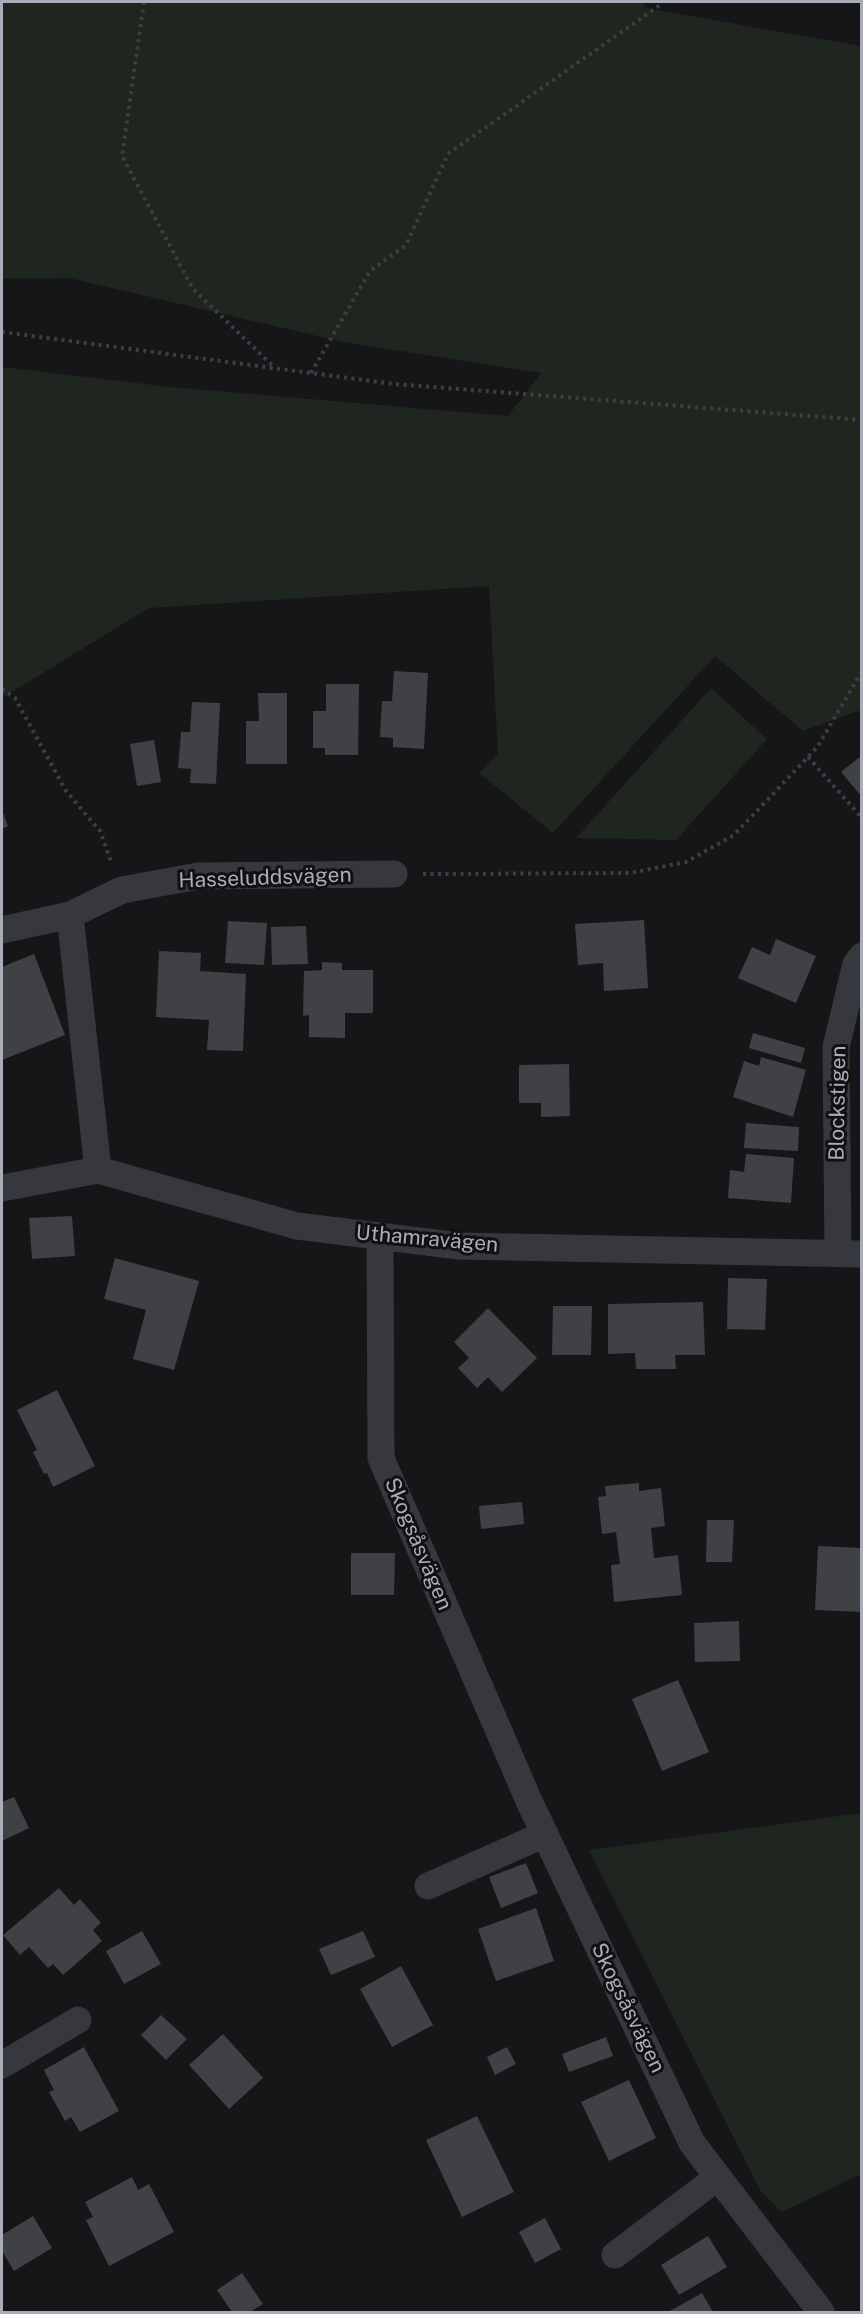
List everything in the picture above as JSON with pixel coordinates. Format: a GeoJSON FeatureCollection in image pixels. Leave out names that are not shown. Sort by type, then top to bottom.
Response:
{"type":"FeatureCollection","features":[{"type":"Feature","properties":{"kind":"street","name":"Hasseluddsvägen"},"geometry":{"type":"LineString","coordinates":[[2,930],[70,915],[122,890],[198,876],[394,874]]}},
{"type":"Feature","properties":{"kind":"street"},"geometry":{"type":"LineString","coordinates":[[70,915],[98,1170]]}},
{"type":"Feature","properties":{"kind":"street","name":"Blockstigen"},"geometry":{"type":"LineString","coordinates":[[850,1254],[836,1047],[856,964],[861,956]]}},
{"type":"Feature","properties":{"kind":"street","name":"Uthamravägen"},"geometry":{"type":"LineString","coordinates":[[2,1188],[98,1170],[297,1226],[459,1246],[850,1254]]}},
{"type":"Feature","properties":{"kind":"street","name":"Skogsåsvägen"},"geometry":{"type":"LineString","coordinates":[[380,1236],[381,1458],[545,1834],[692,2143],[821,2313]]}},
{"type":"Feature","properties":{"kind":"street"},"geometry":{"type":"LineString","coordinates":[[428,1886],[545,1834]]}},
{"type":"Feature","properties":{"kind":"street"},"geometry":{"type":"LineString","coordinates":[[2,2065],[78,2020]]}},
{"type":"Feature","properties":{"kind":"street"},"geometry":{"type":"LineString","coordinates":[[615,2255],[718,2177]]}},
{"type":"Feature","properties":{"kind":"path"},"geometry":{"type":"LineString","coordinates":[[144,2],[122,156],[193,289],[274,368]]}},
{"type":"Feature","properties":{"kind":"path"},"geometry":{"type":"LineString","coordinates":[[312,373],[370,271],[406,245],[448,154],[660,5],[660,2]]}},
{"type":"Feature","properties":{"kind":"path"},"geometry":{"type":"LineString","coordinates":[[2,332],[394,384],[861,420]]}},
{"type":"Feature","properties":{"kind":"path"},"geometry":{"type":"LineString","coordinates":[[394,874],[630,873],[686,862],[734,835],[808,758],[818,746],[861,672]]}},
{"type":"Feature","properties":{"kind":"path"},"geometry":{"type":"LineString","coordinates":[[2,689],[15,698],[66,791],[100,831],[122,890]]}},
{"type":"Feature","properties":{"kind":"path"},"geometry":{"type":"LineString","coordinates":[[808,758],[861,818]]}},
{"type":"Feature","properties":{"kind":"shaded area"},"geometry":{"type":"Polygon","coordinates":[[[2,2],[644,2],[645,8],[861,46],[861,710],[803,731],[715,656],[553,833],[479,773],[498,753],[489,586],[149,608],[2,698],[2,367],[170,387],[508,416],[541,373],[343,342],[69,278],[2,279],[2,2]]]}},
{"type":"Feature","properties":{"kind":"shaded area"},"geometry":{"type":"Polygon","coordinates":[[[711,688],[767,739],[676,840],[576,838],[711,688]]]}},
{"type":"Feature","properties":{"kind":"shaded area"},"geometry":{"type":"Polygon","coordinates":[[[861,1813],[861,2174],[782,2212],[760,2190],[589,1850],[861,1813]]]}},
{"type":"Feature","properties":{"kind":"building"},"geometry":{"type":"Polygon","coordinates":[[[394,671],[428,673],[424,749],[393,747],[393,738],[380,737],[382,701],[392,701],[394,671]]]}},
{"type":"Feature","properties":{"kind":"building"},"geometry":{"type":"Polygon","coordinates":[[[326,684],[359,684],[358,755],[325,755],[325,748],[313,748],[313,711],[326,711],[326,684]]]}},
{"type":"Feature","properties":{"kind":"building"},"geometry":{"type":"Polygon","coordinates":[[[258,693],[287,693],[287,764],[246,764],[246,721],[259,721],[258,693]]]}},
{"type":"Feature","properties":{"kind":"building"},"geometry":{"type":"Polygon","coordinates":[[[192,702],[220,703],[216,784],[190,783],[191,769],[178,768],[181,732],[190,732],[192,702]]]}},
{"type":"Feature","properties":{"kind":"building"},"geometry":{"type":"Polygon","coordinates":[[[154,740],[161,782],[137,786],[130,744],[154,740]]]}},
{"type":"Feature","properties":{"kind":"building"},"geometry":{"type":"Polygon","coordinates":[[[862,755],[862,797],[841,772],[862,755]]]}},
{"type":"Feature","properties":{"kind":"building"},"geometry":{"type":"Polygon","coordinates":[[[2,810],[8,826],[2,829],[2,810]]]}},
{"type":"Feature","properties":{"kind":"building"},"geometry":{"type":"Polygon","coordinates":[[[644,920],[648,988],[604,991],[603,963],[578,965],[575,924],[644,920]]]}},
{"type":"Feature","properties":{"kind":"building"},"geometry":{"type":"Polygon","coordinates":[[[228,921],[267,923],[264,965],[225,963],[228,921]]]}},
{"type":"Feature","properties":{"kind":"building"},"geometry":{"type":"Polygon","coordinates":[[[306,926],[308,964],[272,965],[271,927],[306,926]]]}},
{"type":"Feature","properties":{"kind":"building"},"geometry":{"type":"Polygon","coordinates":[[[776,939],[816,956],[796,1003],[738,978],[752,947],[770,955],[776,939]]]}},
{"type":"Feature","properties":{"kind":"building"},"geometry":{"type":"Polygon","coordinates":[[[159,951],[201,953],[200,971],[246,974],[243,1051],[207,1050],[209,1020],[156,1017],[159,951]]]}},
{"type":"Feature","properties":{"kind":"building"},"geometry":{"type":"Polygon","coordinates":[[[34,954],[65,1035],[2,1060],[2,967],[34,954]]]}},
{"type":"Feature","properties":{"kind":"building"},"geometry":{"type":"Polygon","coordinates":[[[322,962],[342,963],[342,970],[373,970],[373,1013],[345,1013],[345,1038],[309,1037],[309,1015],[303,1016],[304,971],[322,970],[322,962]]]}},
{"type":"Feature","properties":{"kind":"building"},"geometry":{"type":"Polygon","coordinates":[[[753,1033],[805,1048],[801,1063],[749,1048],[753,1033]]]}},
{"type":"Feature","properties":{"kind":"building"},"geometry":{"type":"Polygon","coordinates":[[[761,1057],[806,1070],[793,1117],[733,1097],[744,1061],[759,1066],[761,1057]]]}},
{"type":"Feature","properties":{"kind":"building"},"geometry":{"type":"Polygon","coordinates":[[[569,1064],[570,1116],[541,1117],[541,1103],[519,1103],[519,1065],[569,1064]]]}},
{"type":"Feature","properties":{"kind":"building"},"geometry":{"type":"Polygon","coordinates":[[[746,1123],[799,1127],[798,1151],[744,1148],[746,1123]]]}},
{"type":"Feature","properties":{"kind":"building"},"geometry":{"type":"Polygon","coordinates":[[[746,1154],[794,1158],[791,1203],[728,1198],[730,1170],[744,1172],[746,1154]]]}},
{"type":"Feature","properties":{"kind":"building"},"geometry":{"type":"Polygon","coordinates":[[[72,1216],[75,1256],[32,1259],[29,1218],[72,1216]]]}},
{"type":"Feature","properties":{"kind":"building"},"geometry":{"type":"Polygon","coordinates":[[[115,1258],[199,1281],[174,1370],[133,1359],[146,1310],[104,1299],[115,1258]]]}},
{"type":"Feature","properties":{"kind":"building"},"geometry":{"type":"Polygon","coordinates":[[[728,1278],[767,1279],[765,1330],[727,1329],[728,1278]]]}},
{"type":"Feature","properties":{"kind":"building"},"geometry":{"type":"Polygon","coordinates":[[[703,1302],[705,1355],[675,1355],[676,1369],[636,1369],[635,1353],[608,1354],[608,1304],[703,1302]]]}},
{"type":"Feature","properties":{"kind":"building"},"geometry":{"type":"Polygon","coordinates":[[[553,1306],[592,1306],[591,1355],[552,1355],[553,1306]]]}},
{"type":"Feature","properties":{"kind":"building"},"geometry":{"type":"Polygon","coordinates":[[[488,1308],[537,1358],[502,1392],[488,1377],[477,1388],[458,1368],[469,1358],[454,1342],[488,1308]]]}},
{"type":"Feature","properties":{"kind":"building"},"geometry":{"type":"Polygon","coordinates":[[[57,1390],[95,1466],[53,1487],[33,1452],[37,1450],[17,1410],[57,1390]]]}},
{"type":"Feature","properties":{"kind":"building"},"geometry":{"type":"Polygon","coordinates":[[[639,1483],[639,1491],[661,1488],[665,1526],[651,1528],[654,1558],[678,1555],[682,1595],[614,1602],[611,1565],[620,1564],[616,1532],[602,1534],[598,1497],[606,1496],[605,1486],[639,1483]]]}},
{"type":"Feature","properties":{"kind":"building"},"geometry":{"type":"Polygon","coordinates":[[[522,1502],[524,1524],[481,1529],[479,1506],[522,1502]]]}},
{"type":"Feature","properties":{"kind":"building"},"geometry":{"type":"Polygon","coordinates":[[[707,1520],[734,1520],[732,1562],[706,1562],[707,1520]]]}},
{"type":"Feature","properties":{"kind":"building"},"geometry":{"type":"Polygon","coordinates":[[[818,1546],[862,1548],[862,1612],[815,1610],[818,1546]]]}},
{"type":"Feature","properties":{"kind":"building"},"geometry":{"type":"Polygon","coordinates":[[[351,1553],[395,1553],[394,1595],[351,1595],[351,1553]]]}},
{"type":"Feature","properties":{"kind":"building"},"geometry":{"type":"Polygon","coordinates":[[[739,1621],[740,1661],[695,1662],[694,1623],[739,1621]]]}},
{"type":"Feature","properties":{"kind":"building"},"geometry":{"type":"Polygon","coordinates":[[[678,1680],[709,1752],[662,1771],[632,1699],[678,1680]]]}},
{"type":"Feature","properties":{"kind":"building"},"geometry":{"type":"Polygon","coordinates":[[[14,1797],[29,1828],[2,1841],[2,1802],[14,1797]]]}},
{"type":"Feature","properties":{"kind":"building"},"geometry":{"type":"Polygon","coordinates":[[[526,1863],[538,1893],[501,1908],[489,1877],[526,1863]]]}},
{"type":"Feature","properties":{"kind":"building"},"geometry":{"type":"Polygon","coordinates":[[[59,1888],[74,1905],[80,1899],[101,1923],[93,1930],[102,1941],[63,1975],[53,1964],[48,1968],[29,1947],[20,1955],[3,1935],[59,1888]]]}},
{"type":"Feature","properties":{"kind":"building"},"geometry":{"type":"Polygon","coordinates":[[[536,1908],[554,1961],[496,1981],[478,1929],[536,1908]]]}},
{"type":"Feature","properties":{"kind":"building"},"geometry":{"type":"Polygon","coordinates":[[[142,1931],[161,1964],[124,1984],[106,1951],[142,1931]]]}},
{"type":"Feature","properties":{"kind":"building"},"geometry":{"type":"Polygon","coordinates":[[[363,1931],[375,1957],[331,1975],[319,1949],[363,1931]]]}},
{"type":"Feature","properties":{"kind":"building"},"geometry":{"type":"Polygon","coordinates":[[[401,1966],[433,2025],[392,2047],[360,1989],[401,1966]]]}},
{"type":"Feature","properties":{"kind":"building"},"geometry":{"type":"Polygon","coordinates":[[[161,2015],[187,2039],[166,2060],[141,2035],[161,2015]]]}},
{"type":"Feature","properties":{"kind":"building"},"geometry":{"type":"Polygon","coordinates":[[[223,2034],[263,2078],[229,2109],[189,2065],[223,2034]]]}},
{"type":"Feature","properties":{"kind":"building"},"geometry":{"type":"Polygon","coordinates":[[[606,2037],[613,2056],[569,2072],[562,2054],[606,2037]]]}},
{"type":"Feature","properties":{"kind":"building"},"geometry":{"type":"Polygon","coordinates":[[[84,2047],[119,2111],[80,2132],[71,2117],[65,2121],[49,2092],[54,2090],[44,2070],[84,2047]]]}},
{"type":"Feature","properties":{"kind":"building"},"geometry":{"type":"Polygon","coordinates":[[[507,2047],[516,2064],[495,2075],[487,2057],[507,2047]]]}},
{"type":"Feature","properties":{"kind":"building"},"geometry":{"type":"Polygon","coordinates":[[[629,2080],[656,2138],[609,2161],[581,2102],[629,2080]]]}},
{"type":"Feature","properties":{"kind":"building"},"geometry":{"type":"Polygon","coordinates":[[[477,2116],[514,2192],[462,2217],[426,2140],[477,2116]]]}},
{"type":"Feature","properties":{"kind":"building"},"geometry":{"type":"Polygon","coordinates":[[[132,2177],[138,2190],[149,2184],[174,2232],[109,2266],[86,2220],[93,2217],[85,2202],[132,2177]]]}},
{"type":"Feature","properties":{"kind":"building"},"geometry":{"type":"Polygon","coordinates":[[[33,2216],[52,2248],[14,2271],[2,2251],[2,2235],[33,2216]]]}},
{"type":"Feature","properties":{"kind":"building"},"geometry":{"type":"Polygon","coordinates":[[[545,2218],[561,2249],[535,2263],[519,2232],[545,2218]]]}},
{"type":"Feature","properties":{"kind":"building"},"geometry":{"type":"Polygon","coordinates":[[[708,2236],[727,2267],[679,2295],[661,2265],[708,2236]]]}},
{"type":"Feature","properties":{"kind":"building"},"geometry":{"type":"Polygon","coordinates":[[[242,2273],[263,2304],[250,2312],[232,2312],[217,2290],[242,2273]]]}},
{"type":"Feature","properties":{"kind":"building"},"geometry":{"type":"Polygon","coordinates":[[[702,2293],[713,2312],[668,2312],[702,2293]]]}}]}
